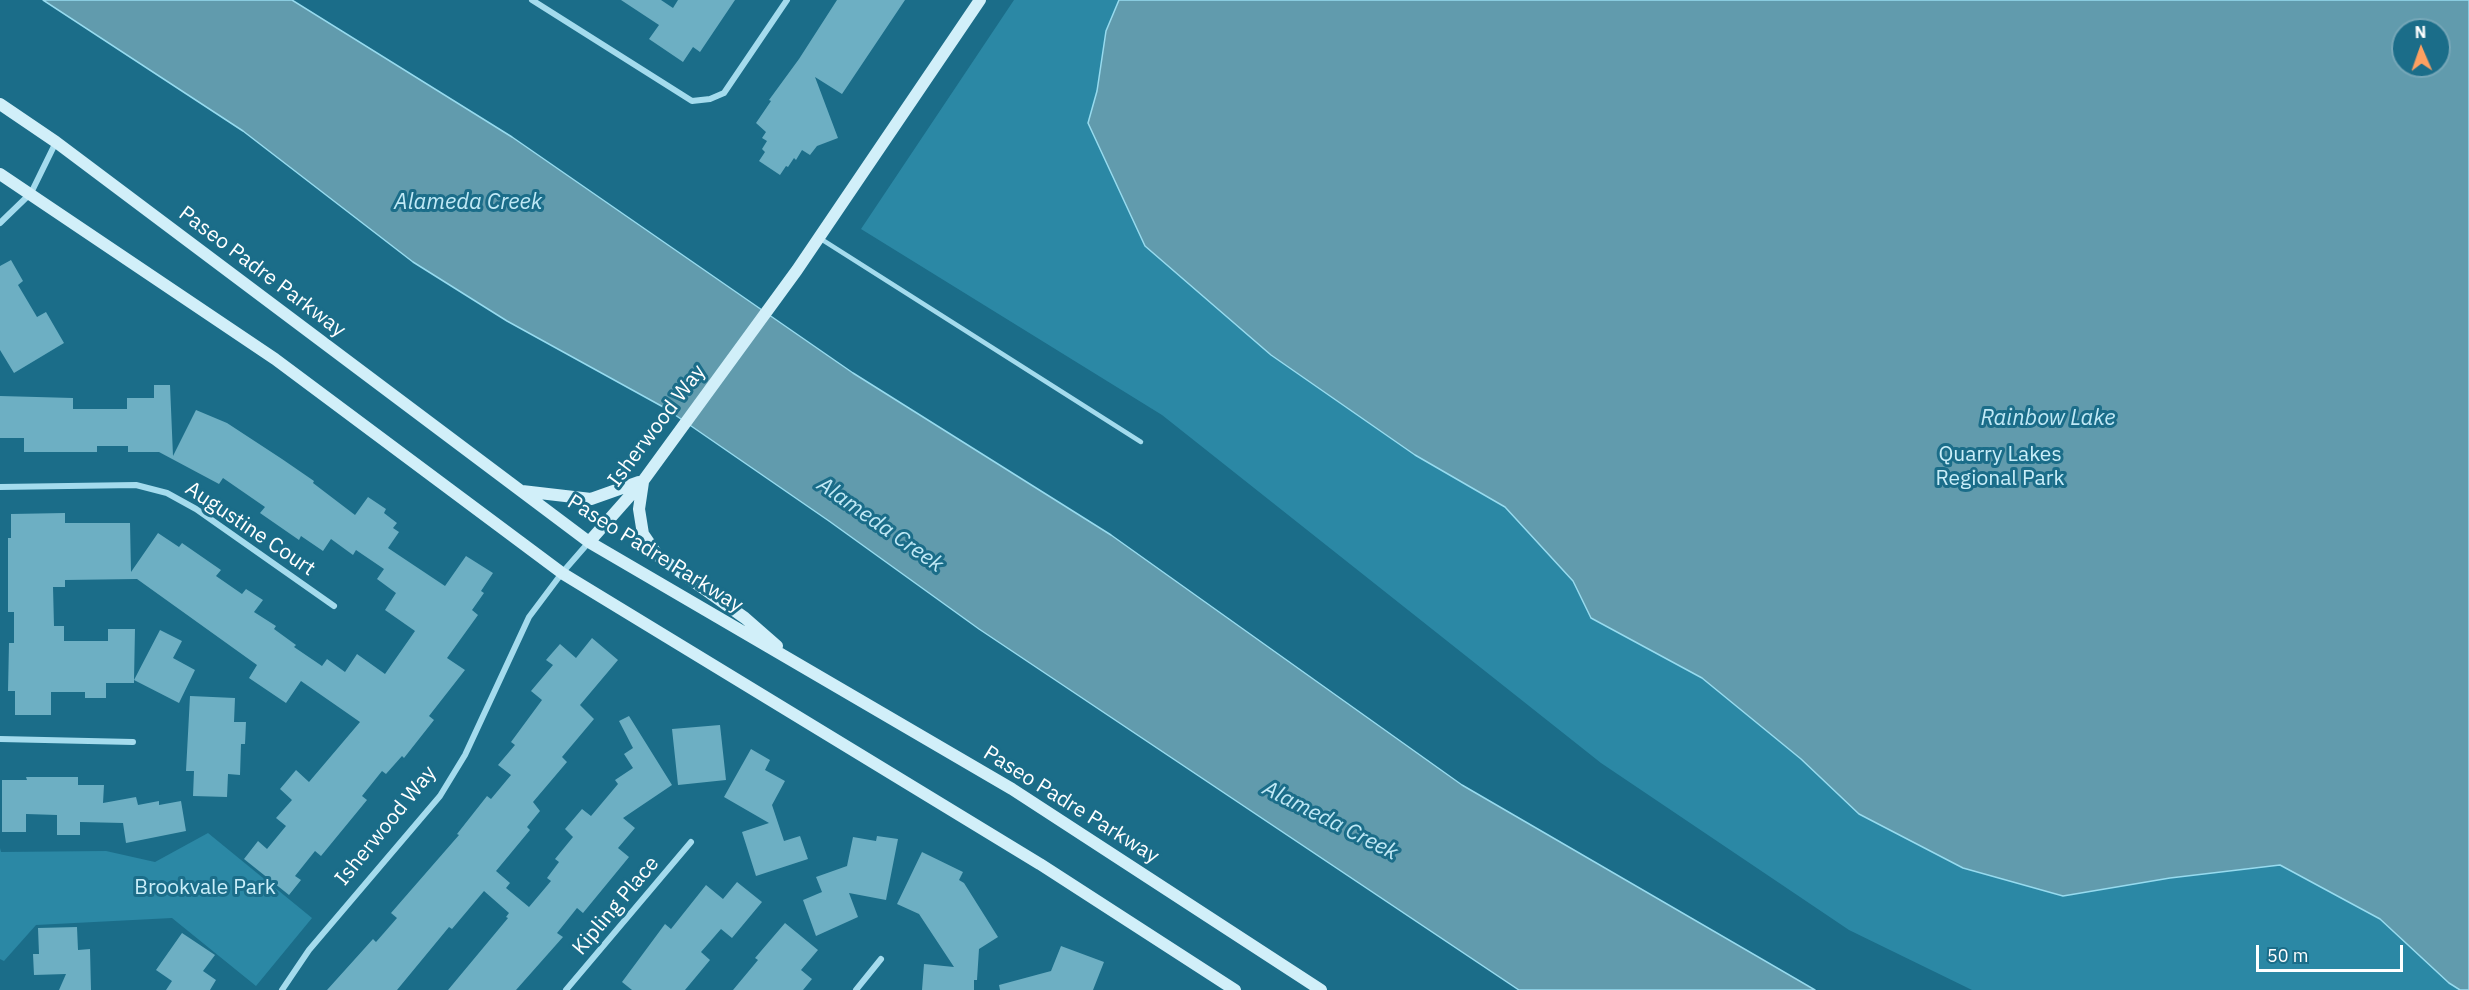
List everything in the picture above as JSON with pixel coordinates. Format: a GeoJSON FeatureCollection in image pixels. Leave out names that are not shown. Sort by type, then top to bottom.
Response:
{"type":"FeatureCollection","features":[{"type":"Feature","properties":{"kind":"main road","name":"Isherwood Way"},"geometry":{"type":"LineString","coordinates":[[589,542],[645,479],[794,274],[980,0]]}},
{"type":"Feature","properties":{"kind":"main road","name":"Paseo Padre Parkway"},"geometry":{"type":"LineString","coordinates":[[0,104],[56,142],[589,542],[1012,789],[1321,990]]}},
{"type":"Feature","properties":{"kind":"main road"},"geometry":{"type":"LineString","coordinates":[[0,174],[276,359],[562,573],[1040,864],[1235,990]]}},
{"type":"Feature","properties":{"kind":"main road"},"geometry":{"type":"LineString","coordinates":[[520,491],[591,499],[645,479]]}},
{"type":"Feature","properties":{"kind":"main road"},"geometry":{"type":"LineString","coordinates":[[645,479],[639,509],[643,534],[658,556],[745,618],[798,664]]}},
{"type":"Feature","properties":{"kind":"street"},"geometry":{"type":"LineString","coordinates":[[532,0],[692,101],[710,99],[724,93],[787,0]]}},
{"type":"Feature","properties":{"kind":"street"},"geometry":{"type":"LineString","coordinates":[[0,224],[31,193],[56,142]]}},
{"type":"Feature","properties":{"kind":"street","name":"Augustine Court"},"geometry":{"type":"LineString","coordinates":[[0,487],[136,485],[167,493],[196,509],[334,606]]}},
{"type":"Feature","properties":{"kind":"street","name":"Isherwood Way"},"geometry":{"type":"LineString","coordinates":[[282,990],[309,950],[440,795],[465,755],[529,617],[589,542]]}},
{"type":"Feature","properties":{"kind":"street"},"geometry":{"type":"LineString","coordinates":[[0,739],[133,742]]}},
{"type":"Feature","properties":{"kind":"street","name":"Kipling Place"},"geometry":{"type":"LineString","coordinates":[[566,990],[691,842]]}},
{"type":"Feature","properties":{"kind":"street"},"geometry":{"type":"LineString","coordinates":[[856,990],[881,959]]}},
{"type":"Feature","properties":{"kind":"lane"},"geometry":{"type":"LineString","coordinates":[[819,238],[1141,442]]}},
{"type":"Feature","properties":{"kind":"green space","name":"Rainbow Lake"},"geometry":{"type":"Polygon","coordinates":[[[1014,0],[2469,0],[2469,990],[1972,990],[1849,930],[1601,763],[1162,415],[861,229],[1014,0]]]}},
{"type":"Feature","properties":{"kind":"green space","name":"Brookvale Park"},"geometry":{"type":"Polygon","coordinates":[[[208,833],[312,918],[256,986],[172,918],[36,925],[4,961],[0,959],[0,848],[1,852],[106,851],[155,862],[208,833]]]}},
{"type":"Feature","properties":{"kind":"water","name":"Alameda Creek"},"geometry":{"type":"Polygon","coordinates":[[[43,0],[292,0],[512,137],[853,373],[1111,535],[1462,785],[1815,990],[1519,990],[979,629],[829,521],[665,408],[507,321],[413,262],[243,131],[43,0]]]}},
{"type":"Feature","properties":{"kind":"water","name":"Rainbow Lake"},"geometry":{"type":"Polygon","coordinates":[[[1119,0],[2469,0],[2469,990],[2460,990],[2449,983],[2380,919],[2280,865],[2170,878],[2063,896],[1963,868],[1859,814],[1801,759],[1702,678],[1591,618],[1573,581],[1505,507],[1415,455],[1271,355],[1145,246],[1088,123],[1097,91],[1106,31],[1119,0]]]}},
{"type":"Feature","properties":{"kind":"building"},"geometry":{"type":"Polygon","coordinates":[[[621,0],[661,0],[673,8],[678,0],[735,0],[700,52],[693,47],[683,62],[649,39],[659,25],[621,0]]]}},
{"type":"Feature","properties":{"kind":"building"},"geometry":{"type":"Polygon","coordinates":[[[837,0],[905,0],[842,94],[815,77],[838,138],[817,146],[810,155],[802,150],[796,160],[794,158],[780,175],[759,161],[765,152],[762,149],[767,141],[762,138],[766,132],[756,123],[837,0]]]}},
{"type":"Feature","properties":{"kind":"building"},"geometry":{"type":"Polygon","coordinates":[[[11,260],[23,281],[18,285],[37,317],[46,312],[64,343],[14,373],[0,350],[0,266],[11,260]]]}},
{"type":"Feature","properties":{"kind":"building"},"geometry":{"type":"Polygon","coordinates":[[[154,385],[170,385],[173,456],[196,410],[227,423],[282,459],[314,481],[313,483],[355,515],[368,497],[386,509],[384,513],[397,523],[393,528],[399,532],[388,548],[445,586],[466,556],[493,573],[481,591],[484,593],[472,610],[478,615],[447,658],[465,670],[429,716],[434,720],[404,758],[402,756],[386,774],[382,771],[362,796],[367,800],[321,856],[315,851],[295,876],[301,880],[289,895],[244,859],[258,841],[267,849],[286,826],[276,818],[292,800],[280,789],[296,770],[309,782],[360,722],[301,681],[286,703],[249,678],[257,665],[137,579],[65,580],[65,587],[53,587],[54,626],[64,626],[64,641],[108,641],[108,629],[135,629],[134,683],[106,683],[106,698],[85,698],[85,692],[51,692],[51,715],[15,715],[15,691],[8,691],[9,643],[14,643],[14,612],[8,612],[8,538],[11,538],[11,514],[65,513],[65,523],[130,523],[131,572],[158,533],[179,547],[182,543],[221,570],[216,576],[242,594],[246,589],[263,600],[254,612],[276,626],[274,629],[296,645],[294,647],[322,666],[327,659],[345,672],[357,654],[385,674],[415,631],[385,610],[396,593],[377,579],[384,569],[356,550],[353,555],[331,539],[323,551],[301,536],[299,540],[260,513],[265,507],[223,478],[219,484],[159,452],[128,452],[128,446],[97,446],[97,452],[24,452],[24,438],[0,438],[0,396],[73,398],[73,409],[127,409],[127,398],[154,398],[154,385]]]}},
{"type":"Feature","properties":{"kind":"building"},"geometry":{"type":"Polygon","coordinates":[[[160,630],[182,641],[173,658],[195,670],[179,703],[134,680],[160,630]]]}},
{"type":"Feature","properties":{"kind":"building"},"geometry":{"type":"Polygon","coordinates":[[[592,638],[618,660],[580,705],[594,719],[562,757],[567,762],[533,802],[540,811],[527,827],[530,830],[496,871],[510,883],[506,888],[529,907],[551,881],[547,878],[559,862],[555,859],[573,837],[565,829],[582,809],[591,816],[618,784],[615,780],[633,768],[624,754],[633,748],[619,721],[629,716],[672,785],[623,818],[635,828],[618,848],[629,857],[583,913],[577,908],[557,933],[563,937],[516,990],[448,990],[508,918],[506,917],[509,913],[484,891],[452,929],[449,927],[397,990],[327,990],[373,939],[376,942],[397,918],[391,913],[459,835],[457,834],[487,796],[491,799],[511,775],[498,765],[515,745],[511,742],[542,700],[531,691],[553,665],[546,660],[560,644],[576,658],[592,638]]]}},
{"type":"Feature","properties":{"kind":"building"},"geometry":{"type":"Polygon","coordinates":[[[190,696],[235,698],[234,722],[246,722],[245,744],[241,744],[240,775],[228,774],[227,797],[193,796],[194,771],[186,771],[190,696]]]}},
{"type":"Feature","properties":{"kind":"building"},"geometry":{"type":"Polygon","coordinates":[[[720,725],[726,780],[678,785],[672,729],[720,725]]]}},
{"type":"Feature","properties":{"kind":"building"},"geometry":{"type":"Polygon","coordinates":[[[751,749],[770,760],[765,770],[785,781],[772,805],[784,841],[800,836],[808,859],[756,876],[742,832],[769,823],[724,797],[751,749]]]}},
{"type":"Feature","properties":{"kind":"building"},"geometry":{"type":"Polygon","coordinates":[[[26,777],[78,777],[78,785],[104,785],[103,803],[136,797],[138,805],[159,801],[159,805],[181,801],[186,831],[126,843],[123,823],[80,822],[80,835],[57,835],[57,815],[26,814],[26,832],[2,832],[2,780],[27,780],[26,777]]]}},
{"type":"Feature","properties":{"kind":"building"},"geometry":{"type":"Polygon","coordinates":[[[877,836],[898,839],[886,900],[849,893],[858,917],[816,936],[803,900],[822,892],[816,877],[847,866],[853,837],[876,841],[877,836]]]}},
{"type":"Feature","properties":{"kind":"building"},"geometry":{"type":"Polygon","coordinates":[[[922,852],[963,872],[959,880],[964,883],[998,937],[979,949],[974,990],[922,990],[924,964],[954,967],[919,914],[897,904],[922,852]]]}},
{"type":"Feature","properties":{"kind":"building"},"geometry":{"type":"Polygon","coordinates":[[[737,882],[762,902],[732,938],[721,929],[701,952],[710,960],[685,990],[632,990],[622,982],[665,924],[671,929],[706,885],[723,899],[737,882]]]}},
{"type":"Feature","properties":{"kind":"building"},"geometry":{"type":"Polygon","coordinates":[[[785,923],[818,950],[801,970],[812,979],[803,990],[733,990],[758,960],[755,958],[785,923]]]}},
{"type":"Feature","properties":{"kind":"building"},"geometry":{"type":"Polygon","coordinates":[[[77,927],[78,950],[90,949],[91,990],[59,990],[66,974],[34,975],[33,954],[39,954],[38,928],[77,927]]]}},
{"type":"Feature","properties":{"kind":"building"},"geometry":{"type":"Polygon","coordinates":[[[182,933],[215,955],[203,971],[216,980],[210,990],[166,990],[172,981],[156,970],[182,933]]]}},
{"type":"Feature","properties":{"kind":"building"},"geometry":{"type":"Polygon","coordinates":[[[1061,946],[1104,962],[1093,990],[1000,990],[999,985],[1051,971],[1061,946]]]}},
{"type":"Feature","properties":{"kind":"park label","name":"Quarry Lakes Regional Park"},"geometry":{"type":"Point","coordinates":[2000,467]}}]}
